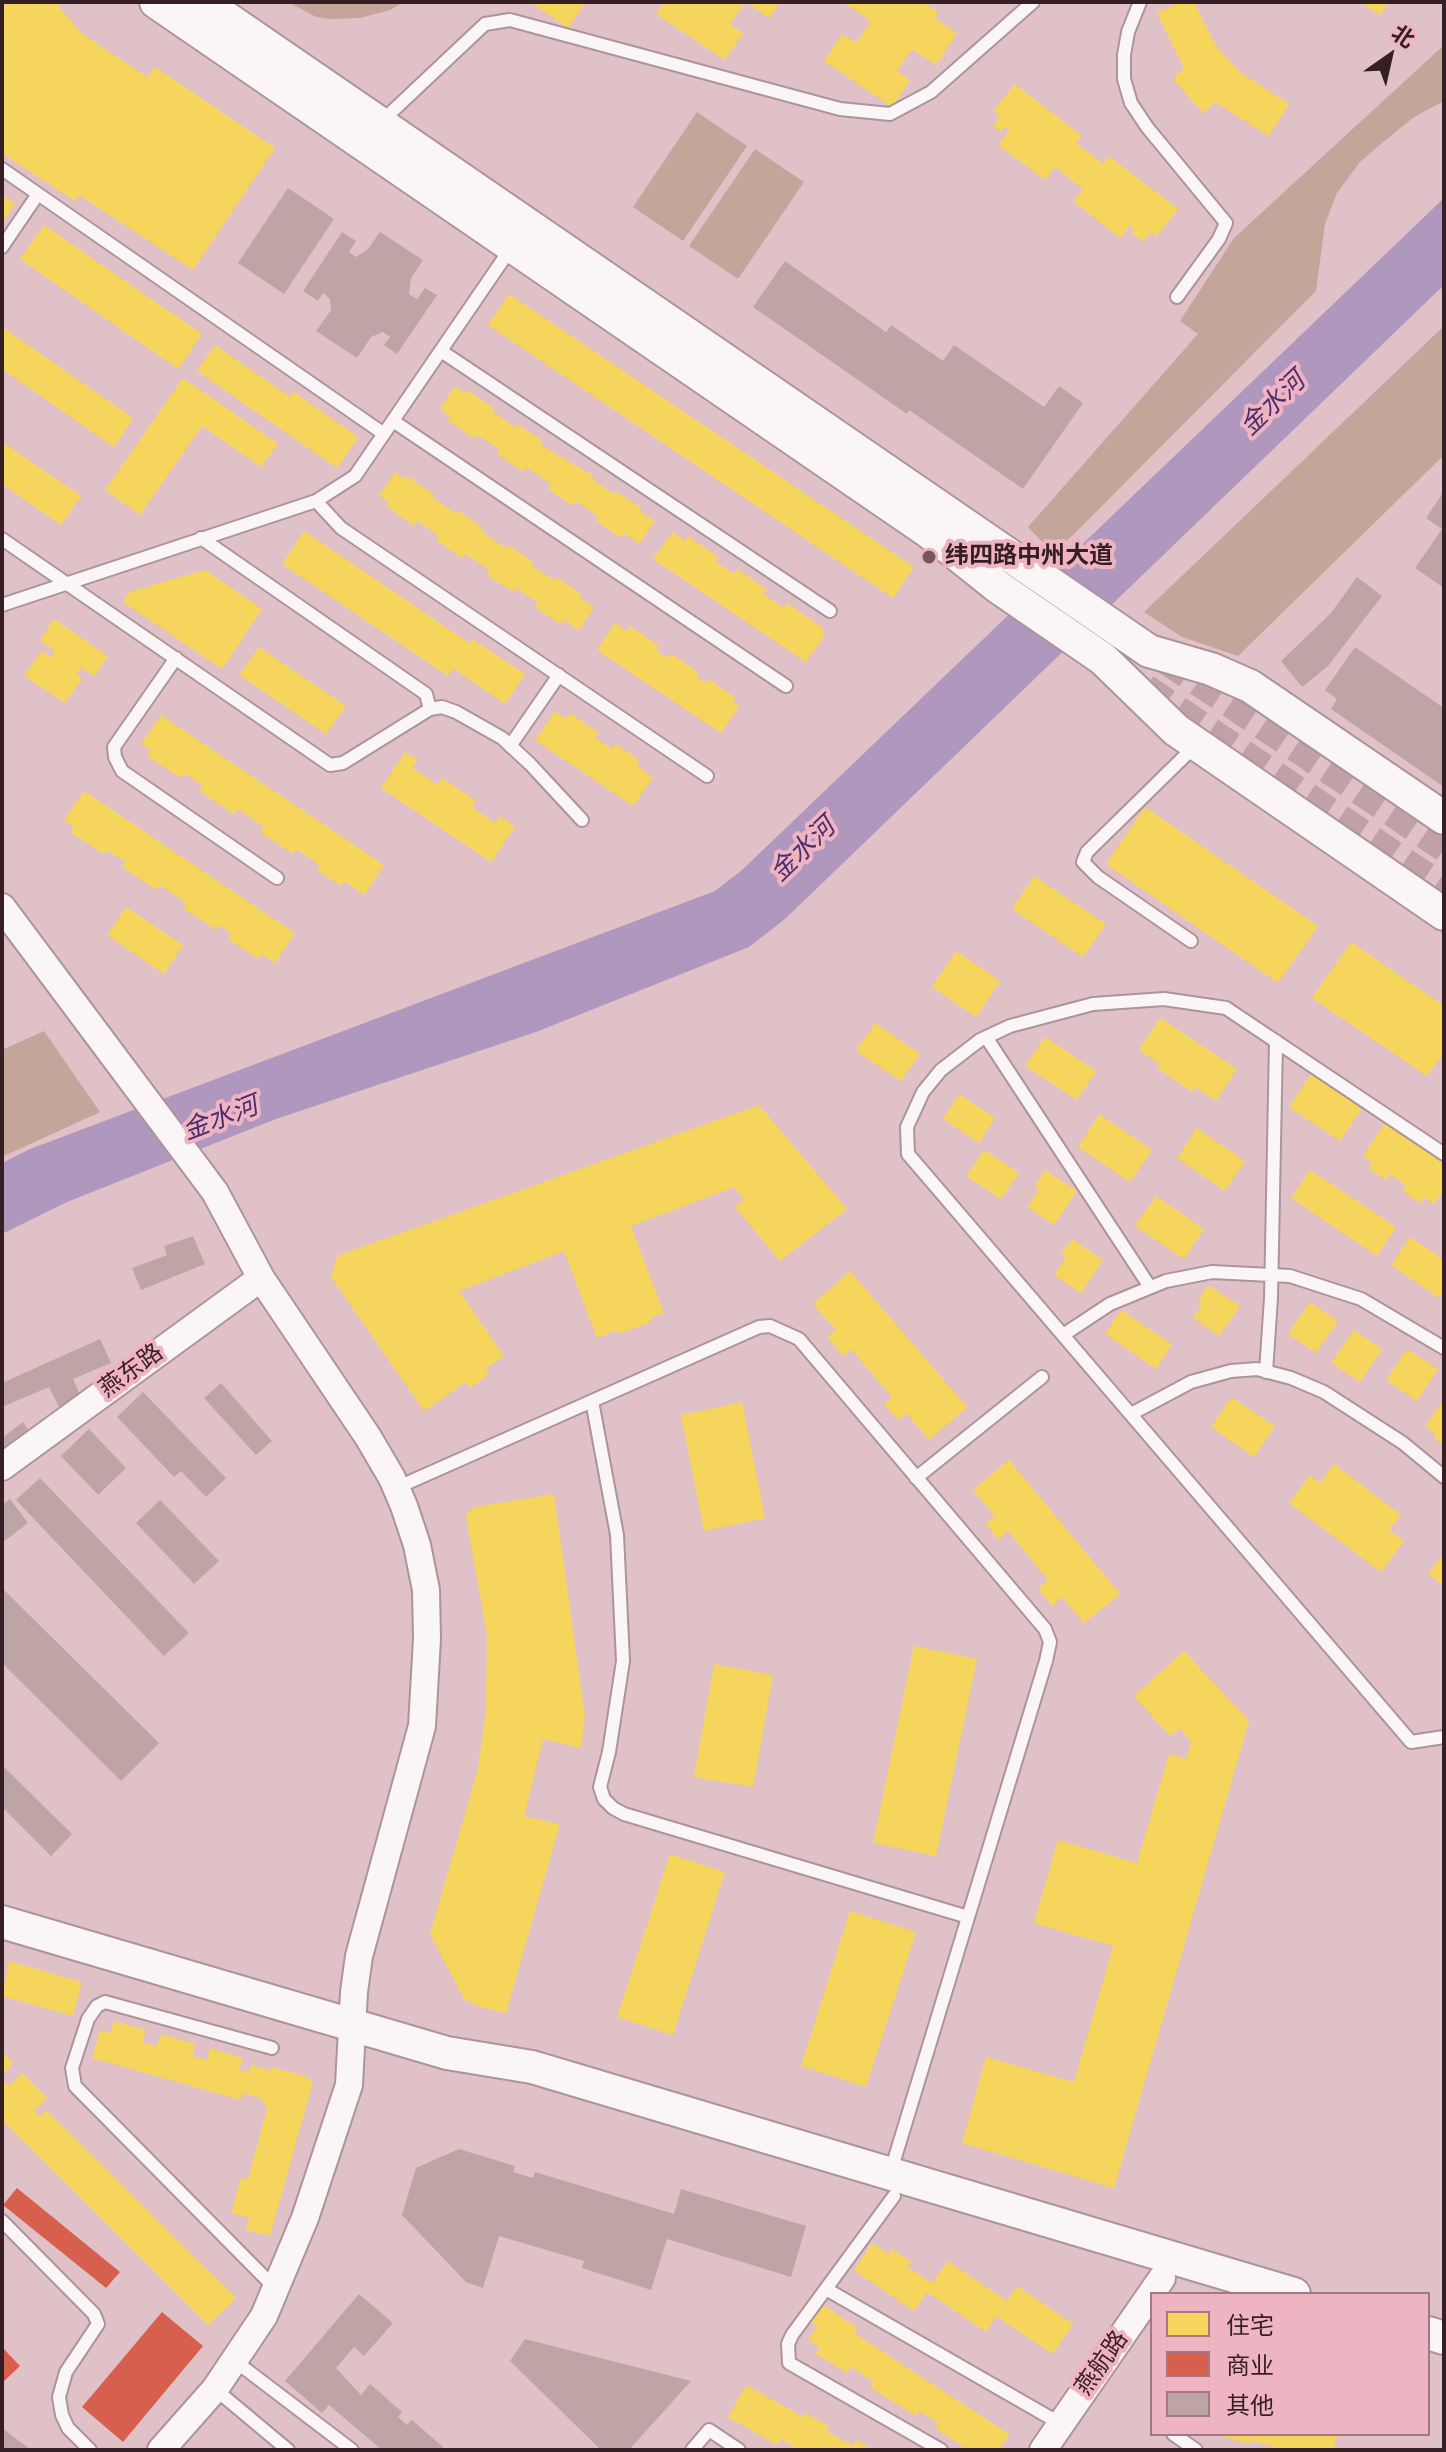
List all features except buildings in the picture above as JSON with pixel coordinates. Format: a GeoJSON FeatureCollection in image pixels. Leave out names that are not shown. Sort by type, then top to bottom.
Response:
{"type":"FeatureCollection","features":[{"type":"Feature","properties":{"kind":"street"},"geometry":{"type":"LineString","coordinates":[[156,2],[929,532],[998,587],[1103,659],[1176,730],[1444,914]]}},
{"type":"Feature","properties":{"kind":"street"},"geometry":{"type":"LineString","coordinates":[[203,2],[1129,638],[1149,651],[1211,669],[1250,686],[1444,818]]}},
{"type":"Feature","properties":{"kind":"street"},"geometry":{"type":"LineString","coordinates":[[2,907],[215,1192],[261,1278],[368,1437],[396,1488],[417,1545],[426,1590],[426,1682],[422,1726],[359,1956],[349,2085],[305,2218],[264,2316],[215,2389],[161,2450]]}},
{"type":"Feature","properties":{"kind":"street","name":"燕东路"},"geometry":{"type":"LineString","coordinates":[[2,1467],[261,1278]]}},
{"type":"Feature","properties":{"kind":"street"},"geometry":{"type":"LineString","coordinates":[[2,1922],[447,2053],[525,2087],[1287,2292]]}},
{"type":"Feature","properties":{"kind":"street"},"geometry":{"type":"LineString","coordinates":[[892,2185],[1210,2292]]}},
{"type":"Feature","properties":{"kind":"street","name":"燕航路"},"geometry":{"type":"LineString","coordinates":[[1152,2292],[1162,2278]]}},
{"type":"Feature","properties":{"kind":"street","name":"燕航路"},"geometry":{"type":"LineString","coordinates":[[1043,2450],[1150,2295]]}},
{"type":"Feature","properties":{"kind":"lane"},"geometry":{"type":"LineString","coordinates":[[379,123],[485,24],[510,20],[840,109],[890,114],[931,92],[1033,2]]}},
{"type":"Feature","properties":{"kind":"lane"},"geometry":{"type":"LineString","coordinates":[[1140,2],[1128,32],[1124,55],[1124,79],[1131,103],[1226,223],[1219,239],[1177,297]]}},
{"type":"Feature","properties":{"kind":"lane"},"geometry":{"type":"LineString","coordinates":[[2,169],[384,434]]}},
{"type":"Feature","properties":{"kind":"lane"},"geometry":{"type":"LineString","coordinates":[[2,247],[38,194]]}},
{"type":"Feature","properties":{"kind":"lane"},"geometry":{"type":"LineString","coordinates":[[2,605],[316,501],[355,476],[512,246]]}},
{"type":"Feature","properties":{"kind":"lane"},"geometry":{"type":"LineString","coordinates":[[441,351],[830,611]]}},
{"type":"Feature","properties":{"kind":"lane"},"geometry":{"type":"LineString","coordinates":[[393,421],[786,686]]}},
{"type":"Feature","properties":{"kind":"lane"},"geometry":{"type":"LineString","coordinates":[[316,501],[341,528],[707,776]]}},
{"type":"Feature","properties":{"kind":"lane"},"geometry":{"type":"LineString","coordinates":[[201,538],[426,694],[430,709]]}},
{"type":"Feature","properties":{"kind":"lane"},"geometry":{"type":"LineString","coordinates":[[2,539],[330,765],[343,763],[430,709],[442,707],[502,738],[582,820]]}},
{"type":"Feature","properties":{"kind":"lane"},"geometry":{"type":"LineString","coordinates":[[176,658],[114,747],[115,757],[122,771],[277,878]]}},
{"type":"Feature","properties":{"kind":"lane"},"geometry":{"type":"LineString","coordinates":[[510,746],[559,675]]}},
{"type":"Feature","properties":{"kind":"lane"},"geometry":{"type":"LineString","coordinates":[[1191,941],[1098,877],[1083,862],[1087,852],[1197,744]]}},
{"type":"Feature","properties":{"kind":"lane"},"geometry":{"type":"LineString","coordinates":[[1444,1154],[1226,1008],[1164,999],[1093,1004],[1010,1026],[986,1037],[941,1070],[923,1092],[907,1127],[908,1154],[1411,1742],[1444,1737]]}},
{"type":"Feature","properties":{"kind":"lane"},"geometry":{"type":"LineString","coordinates":[[986,1037],[1150,1287]]}},
{"type":"Feature","properties":{"kind":"lane"},"geometry":{"type":"LineString","coordinates":[[1266,1372],[1272,1275],[1276,1041]]}},
{"type":"Feature","properties":{"kind":"lane"},"geometry":{"type":"LineString","coordinates":[[1063,1335],[1110,1304],[1150,1287],[1212,1272],[1290,1276],[1361,1299],[1444,1348]]}},
{"type":"Feature","properties":{"kind":"lane"},"geometry":{"type":"LineString","coordinates":[[396,1488],[759,1327],[770,1326],[799,1339],[1045,1629],[1050,1642],[892,2185],[788,2344],[789,2363],[941,2450]]}},
{"type":"Feature","properties":{"kind":"lane"},"geometry":{"type":"LineString","coordinates":[[1131,1414],[1191,1382],[1231,1371],[1257,1369],[1291,1378],[1324,1392],[1403,1443],[1444,1477]]}},
{"type":"Feature","properties":{"kind":"lane"},"geometry":{"type":"LineString","coordinates":[[916,1478],[1042,1377]]}},
{"type":"Feature","properties":{"kind":"lane"},"geometry":{"type":"LineString","coordinates":[[592,1401],[617,1535],[623,1661],[609,1752],[600,1787],[604,1799],[624,1814],[968,1917]]}},
{"type":"Feature","properties":{"kind":"lane"},"geometry":{"type":"LineString","coordinates":[[272,2048],[105,2002],[97,2006],[88,2019],[72,2068],[75,2086],[276,2288]]}},
{"type":"Feature","properties":{"kind":"lane"},"geometry":{"type":"LineString","coordinates":[[2,2221],[94,2314],[98,2324],[66,2372],[59,2397],[68,2428],[90,2450]]}},
{"type":"Feature","properties":{"kind":"lane"},"geometry":{"type":"LineString","coordinates":[[826,2289],[1061,2424]]}},
{"type":"Feature","properties":{"kind":"lane"},"geometry":{"type":"LineString","coordinates":[[235,2361],[352,2450]]}},
{"type":"Feature","properties":{"kind":"lane"},"geometry":{"type":"LineString","coordinates":[[215,2389],[288,2450]]}},
{"type":"Feature","properties":{"kind":"lane"},"geometry":{"type":"LineString","coordinates":[[692,2450],[709,2430],[739,2450]]}},
{"type":"Feature","properties":{"kind":"lane"},"geometry":{"type":"LineString","coordinates":[[1176,2436],[1196,2450]]}},
{"type":"Feature","properties":{"kind":"shaded area"},"geometry":{"type":"Polygon","coordinates":[[[288,2],[404,2],[390,10],[360,18],[330,19],[316,17],[288,2]]]}},
{"type":"Feature","properties":{"kind":"shaded area"},"geometry":{"type":"Polygon","coordinates":[[[1444,45],[1444,101],[1414,117],[1360,162],[1337,193],[1325,224],[1316,291],[1054,554],[1028,527],[1198,334],[1180,321],[1234,238],[1444,45]]]}},
{"type":"Feature","properties":{"kind":"shaded area"},"geometry":{"type":"Polygon","coordinates":[[[697,112],[747,146],[683,241],[633,207],[697,112]]]}},
{"type":"Feature","properties":{"kind":"shaded area"},"geometry":{"type":"Polygon","coordinates":[[[755,149],[804,182],[738,279],[689,246],[755,149]]]}},
{"type":"Feature","properties":{"kind":"shaded area"},"geometry":{"type":"Polygon","coordinates":[[[1444,326],[1444,455],[1238,656],[1182,637],[1144,612],[1444,326]]]}},
{"type":"Feature","properties":{"kind":"shaded area"},"geometry":{"type":"Polygon","coordinates":[[[44,1031],[100,1112],[2,1157],[2,1050],[44,1031]]]}},
{"type":"Feature","properties":{"kind":"water","name":"金水河"},"geometry":{"type":"Polygon","coordinates":[[[1444,198],[1444,285],[785,919],[749,947],[536,1032],[276,1119],[67,1202],[2,1234],[2,1163],[30,1149],[715,891],[742,870],[1444,198]]]}},
{"type":"Feature","properties":{"kind":"tunnel"},"geometry":{"type":"LineString","coordinates":[[1165,661],[1444,849]]}},
{"type":"Feature","properties":{"kind":"tunnel"},"geometry":{"type":"LineString","coordinates":[[1146,687],[1444,887]]}},
{"type":"Feature","properties":{"kind":"place","name":"纬四路中州大道"},"geometry":{"type":"Point","coordinates":[929,557]}}]}
